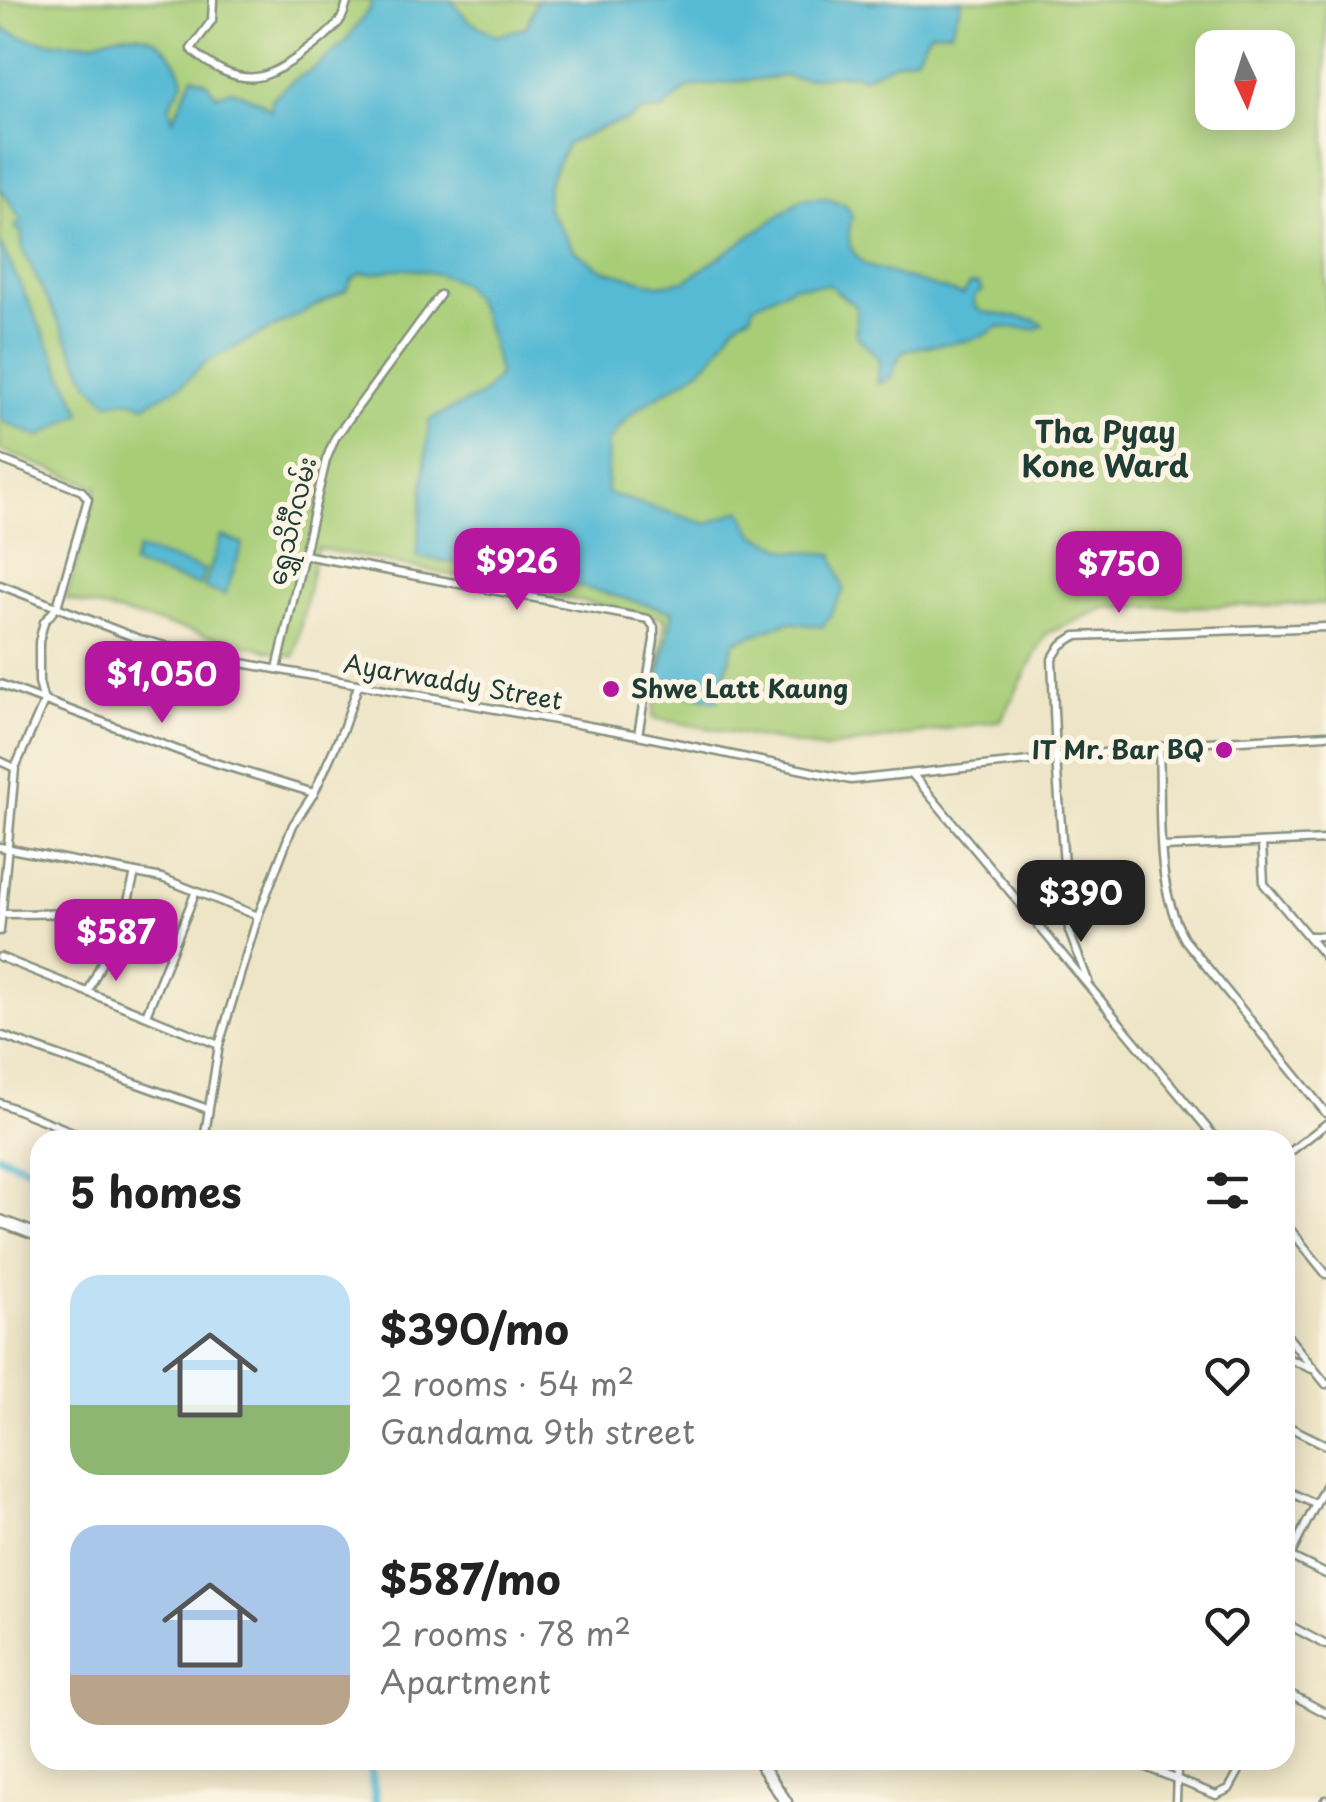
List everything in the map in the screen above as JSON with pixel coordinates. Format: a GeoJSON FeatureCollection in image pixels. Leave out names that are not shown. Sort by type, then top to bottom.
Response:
{"type":"FeatureCollection","features":[{"type":"Feature","properties":{"kind":"main road"},"geometry":{"type":"LineString","coordinates":[[0,1221],[30,1232]]}},
{"type":"Feature","properties":{"kind":"main road"},"geometry":{"type":"LineString","coordinates":[[765,1770],[786,1802]]}},
{"type":"Feature","properties":{"kind":"street"},"geometry":{"type":"LineString","coordinates":[[214,0],[212,20],[191,49],[206,63],[248,77],[262,76],[299,55],[342,19],[348,0]]}},
{"type":"Feature","properties":{"kind":"street","name":"ရွှေသိင်္ဂီလမ်း"},"geometry":{"type":"LineString","coordinates":[[277,669],[326,460],[336,438],[440,295]]}},
{"type":"Feature","properties":{"kind":"street"},"geometry":{"type":"LineString","coordinates":[[0,459],[87,495],[57,607],[44,622],[38,642],[44,702],[15,768],[4,848],[4,914],[0,931]]}},
{"type":"Feature","properties":{"kind":"street"},"geometry":{"type":"LineString","coordinates":[[304,555],[648,619],[654,627],[654,640],[638,735]]}},
{"type":"Feature","properties":{"kind":"street","name":"Ayarwaddy Street"},"geometry":{"type":"LineString","coordinates":[[0,584],[138,640],[358,686],[638,735],[833,778],[913,775],[1207,742],[1326,736]]}},
{"type":"Feature","properties":{"kind":"street"},"geometry":{"type":"LineString","coordinates":[[1088,981],[1069,931],[1052,659],[1060,645],[1075,636],[1326,627]]}},
{"type":"Feature","properties":{"kind":"street"},"geometry":{"type":"LineString","coordinates":[[0,684],[196,757],[314,793]]}},
{"type":"Feature","properties":{"kind":"street"},"geometry":{"type":"LineString","coordinates":[[205,1130],[218,1044],[258,916],[293,826],[314,793],[343,730],[358,686]]}},
{"type":"Feature","properties":{"kind":"street"},"geometry":{"type":"LineString","coordinates":[[1159,748],[1165,893],[1172,918],[1185,940],[1326,1113]]}},
{"type":"Feature","properties":{"kind":"street"},"geometry":{"type":"LineString","coordinates":[[0,761],[15,768]]}},
{"type":"Feature","properties":{"kind":"street"},"geometry":{"type":"LineString","coordinates":[[913,775],[1209,1130]]}},
{"type":"Feature","properties":{"kind":"street"},"geometry":{"type":"LineString","coordinates":[[1163,847],[1326,840]]}},
{"type":"Feature","properties":{"kind":"street"},"geometry":{"type":"LineString","coordinates":[[1262,843],[1264,884],[1326,958]]}},
{"type":"Feature","properties":{"kind":"street"},"geometry":{"type":"LineString","coordinates":[[4,848],[135,873],[196,891],[258,916]]}},
{"type":"Feature","properties":{"kind":"street"},"geometry":{"type":"LineString","coordinates":[[88,992],[125,913],[135,873]]}},
{"type":"Feature","properties":{"kind":"street"},"geometry":{"type":"LineString","coordinates":[[146,1016],[196,891]]}},
{"type":"Feature","properties":{"kind":"street"},"geometry":{"type":"LineString","coordinates":[[4,914],[125,913]]}},
{"type":"Feature","properties":{"kind":"street"},"geometry":{"type":"LineString","coordinates":[[1309,936],[1326,936]]}},
{"type":"Feature","properties":{"kind":"street"},"geometry":{"type":"LineString","coordinates":[[0,958],[218,1044]]}},
{"type":"Feature","properties":{"kind":"street"},"geometry":{"type":"LineString","coordinates":[[0,1035],[208,1110]]}},
{"type":"Feature","properties":{"kind":"street"},"geometry":{"type":"LineString","coordinates":[[0,1104],[67,1130]]}},
{"type":"Feature","properties":{"kind":"street"},"geometry":{"type":"LineString","coordinates":[[1295,1148],[1326,1124]]}},
{"type":"Feature","properties":{"kind":"street"},"geometry":{"type":"LineString","coordinates":[[1295,1234],[1326,1274]]}},
{"type":"Feature","properties":{"kind":"street"},"geometry":{"type":"LineString","coordinates":[[1295,1346],[1326,1384]]}},
{"type":"Feature","properties":{"kind":"street"},"geometry":{"type":"LineString","coordinates":[[1295,1361],[1313,1369]]}},
{"type":"Feature","properties":{"kind":"street"},"geometry":{"type":"LineString","coordinates":[[1295,1429],[1326,1445]]}},
{"type":"Feature","properties":{"kind":"street"},"geometry":{"type":"LineString","coordinates":[[1295,1542],[1326,1484]]}},
{"type":"Feature","properties":{"kind":"street"},"geometry":{"type":"LineString","coordinates":[[1295,1495],[1316,1504]]}},
{"type":"Feature","properties":{"kind":"street"},"geometry":{"type":"LineString","coordinates":[[1295,1558],[1326,1574]]}},
{"type":"Feature","properties":{"kind":"street"},"geometry":{"type":"LineString","coordinates":[[1295,1628],[1326,1645]]}},
{"type":"Feature","properties":{"kind":"street"},"geometry":{"type":"LineString","coordinates":[[1295,1696],[1326,1713]]}},
{"type":"Feature","properties":{"kind":"street"},"geometry":{"type":"LineString","coordinates":[[1152,1770],[1198,1790],[1223,1794],[1239,1770]]}},
{"type":"Feature","properties":{"kind":"street"},"geometry":{"type":"LineString","coordinates":[[1176,1802],[1178,1770]]}},
{"type":"Feature","properties":{"kind":"green space"},"geometry":{"type":"Polygon","coordinates":[[[0,0],[1326,0],[1326,604],[1104,608],[1046,634],[1001,720],[823,749],[653,718],[665,618],[317,548],[294,657],[66,599],[97,487],[0,450],[0,0]]]}},
{"type":"Feature","properties":{"kind":"water"},"geometry":{"type":"Polygon","coordinates":[[[372,0],[451,0],[468,20],[497,36],[526,27],[537,0],[962,0],[951,31],[930,32],[916,57],[863,77],[786,76],[689,87],[663,110],[641,112],[567,144],[548,183],[547,208],[574,250],[601,269],[658,285],[685,281],[803,199],[824,198],[846,205],[852,216],[850,244],[867,266],[963,295],[970,284],[979,284],[982,291],[974,296],[975,306],[982,312],[1035,320],[1043,325],[1036,329],[998,327],[971,339],[906,350],[889,378],[877,383],[880,360],[856,335],[856,307],[829,285],[793,286],[754,305],[751,315],[734,326],[707,363],[623,422],[608,442],[607,493],[707,524],[741,510],[754,534],[790,551],[833,554],[844,590],[823,627],[789,622],[734,642],[718,701],[657,687],[673,612],[546,577],[417,557],[429,420],[482,395],[499,375],[481,312],[460,283],[413,270],[361,273],[346,290],[205,363],[182,385],[145,405],[127,400],[108,403],[89,383],[23,251],[21,230],[16,230],[15,225],[22,222],[0,187],[0,26],[20,36],[44,41],[91,42],[126,34],[158,42],[172,57],[184,80],[169,106],[173,119],[193,76],[206,82],[216,95],[232,90],[271,110],[271,99],[345,42],[372,0]]]}},
{"type":"Feature","properties":{"kind":"water"},"geometry":{"type":"Polygon","coordinates":[[[0,243],[82,413],[39,437],[0,420],[0,243]]]}},
{"type":"Feature","properties":{"kind":"water"},"geometry":{"type":"Polygon","coordinates":[[[221,536],[243,544],[225,595],[204,588],[221,536]]]}},
{"type":"Feature","properties":{"kind":"water"},"geometry":{"type":"Polygon","coordinates":[[[138,549],[205,570],[199,586],[132,565],[138,549]]]}},
{"type":"Feature","properties":{"kind":"waterway"},"geometry":{"type":"LineString","coordinates":[[0,1156],[30,1168]]}},
{"type":"Feature","properties":{"kind":"waterway"},"geometry":{"type":"LineString","coordinates":[[371,1770],[376,1802]]}},
{"type":"Feature","properties":{"kind":"place","name":"Shwe Latt Kaung"},"geometry":{"type":"Point","coordinates":[611,689]}},
{"type":"Feature","properties":{"kind":"place","name":"IT Mr. Bar BQ"},"geometry":{"type":"Point","coordinates":[1224,750]}},
{"type":"Feature","properties":{"kind":"district","name":"Tha Pyay Kone Ward"},"geometry":{"type":"Point","coordinates":[1105,450]}}]}
